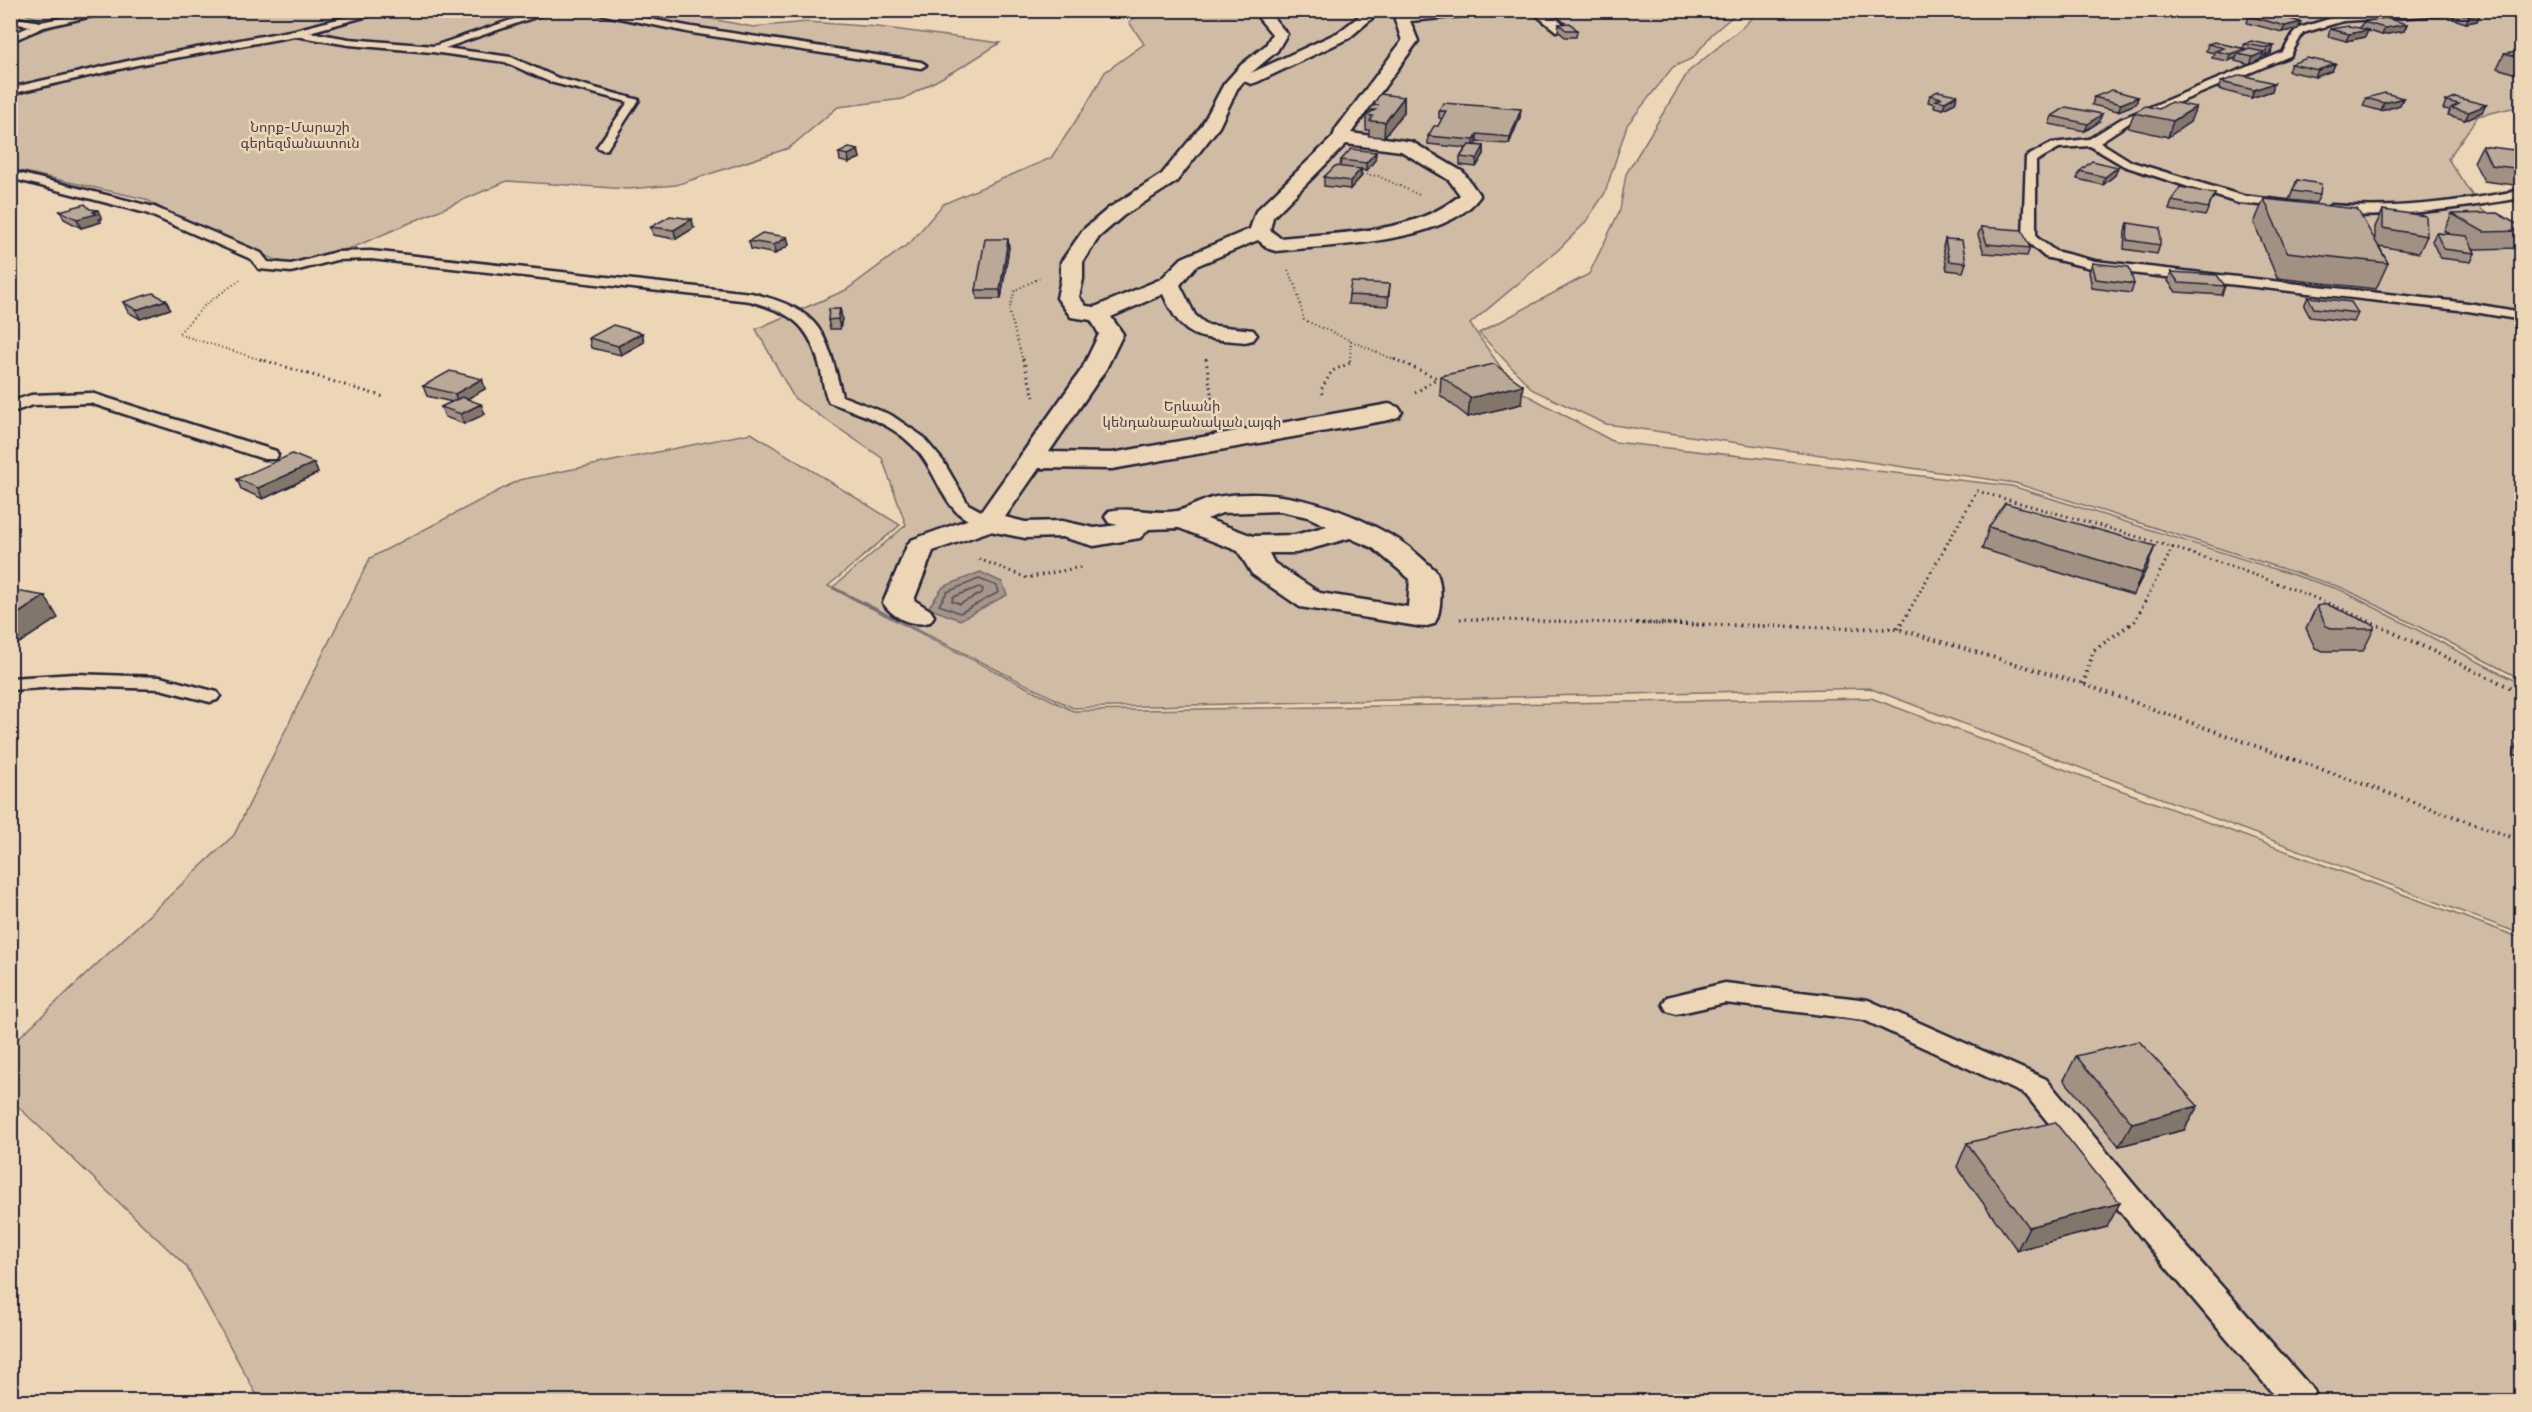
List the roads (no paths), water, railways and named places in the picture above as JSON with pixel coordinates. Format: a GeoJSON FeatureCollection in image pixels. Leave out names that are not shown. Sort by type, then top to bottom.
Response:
{"type":"FeatureCollection","features":[{"type":"Feature","properties":{"kind":"street"},"geometry":{"type":"LineString","coordinates":[[1260,10],[1280,34],[1272,48],[1230,87],[1210,127],[1169,178],[1116,212],[1091,233],[1072,262],[1068,298],[1079,312],[1098,314],[1169,284],[1189,262],[1268,239],[1404,231],[1454,210],[1470,196],[1456,177],[1406,146],[1342,138]]}},
{"type":"Feature","properties":{"kind":"street"},"geometry":{"type":"LineString","coordinates":[[1230,87],[1260,76],[1344,35],[1368,15],[1369,10]]}},
{"type":"Feature","properties":{"kind":"street"},"geometry":{"type":"LineString","coordinates":[[1342,138],[1341,133],[1410,41],[1400,14],[1485,10]]}},
{"type":"Feature","properties":{"kind":"street"},"geometry":{"type":"LineString","coordinates":[[1537,10],[1561,28]]}},
{"type":"Feature","properties":{"kind":"street"},"geometry":{"type":"LineString","coordinates":[[1268,239],[1263,215],[1342,138]]}},
{"type":"Feature","properties":{"kind":"street"},"geometry":{"type":"LineString","coordinates":[[1169,284],[1185,318],[1201,331],[1245,335]]}},
{"type":"Feature","properties":{"kind":"street"},"geometry":{"type":"LineString","coordinates":[[988,522],[1094,369],[1112,334],[1098,314]]}},
{"type":"Feature","properties":{"kind":"street"},"geometry":{"type":"LineString","coordinates":[[1033,456],[1112,461],[1389,412]]}},
{"type":"Feature","properties":{"kind":"street"},"geometry":{"type":"LineString","coordinates":[[919,616],[898,603],[921,546],[988,522],[1025,530],[1062,529],[1094,537],[1130,532],[1141,521],[1182,519],[1218,505],[1280,503],[1317,511],[1383,542],[1425,576],[1423,618],[1311,601],[1262,568],[1250,545]]}},
{"type":"Feature","properties":{"kind":"street"},"geometry":{"type":"LineString","coordinates":[[1182,519],[1250,545],[1296,544],[1352,528]]}},
{"type":"Feature","properties":{"kind":"lane"},"geometry":{"type":"LineString","coordinates":[[10,39],[41,25],[115,10]]}},
{"type":"Feature","properties":{"kind":"lane"},"geometry":{"type":"LineString","coordinates":[[10,91],[137,62],[295,33],[386,10]]}},
{"type":"Feature","properties":{"kind":"lane"},"geometry":{"type":"LineString","coordinates":[[432,49],[552,10]]}},
{"type":"Feature","properties":{"kind":"lane"},"geometry":{"type":"LineString","coordinates":[[585,10],[692,30],[921,65]]}},
{"type":"Feature","properties":{"kind":"lane"},"geometry":{"type":"LineString","coordinates":[[2475,10],[2342,18],[2299,31],[2287,54],[2125,121],[2092,142],[2056,145],[2030,159],[2030,238],[2050,254],[2095,265],[2468,307],[2522,316]]}},
{"type":"Feature","properties":{"kind":"lane"},"geometry":{"type":"LineString","coordinates":[[10,12],[41,25]]}},
{"type":"Feature","properties":{"kind":"lane"},"geometry":{"type":"LineString","coordinates":[[10,20],[41,25]]}},
{"type":"Feature","properties":{"kind":"lane"},"geometry":{"type":"LineString","coordinates":[[295,33],[349,42],[432,49],[507,59],[554,80],[634,100],[603,147]]}},
{"type":"Feature","properties":{"kind":"lane"},"geometry":{"type":"LineString","coordinates":[[2092,142],[2128,164],[2242,200],[2352,211],[2437,206],[2522,194]]}},
{"type":"Feature","properties":{"kind":"lane"},"geometry":{"type":"LineString","coordinates":[[10,174],[150,210],[256,256],[264,266],[291,268],[336,256],[371,255],[751,297],[791,310],[814,328],[823,351],[835,399],[885,418],[916,439],[935,461],[961,507],[988,522]]}},
{"type":"Feature","properties":{"kind":"lane"},"geometry":{"type":"LineString","coordinates":[[10,408],[31,400],[91,398],[270,455]]}},
{"type":"Feature","properties":{"kind":"lane"},"geometry":{"type":"LineString","coordinates":[[10,684],[75,681],[160,684],[210,696]]}},
{"type":"Feature","properties":{"kind":"lane"},"geometry":{"type":"LineString","coordinates":[[1676,1004],[1725,993],[1868,1010],[2036,1087],[2155,1232],[2302,1401]]}},
{"type":"Feature","properties":{"kind":"water"},"geometry":{"type":"Polygon","coordinates":[[[980,572],[1002,582],[1007,595],[960,620],[928,608],[943,587],[980,572]]]}},
{"type":"Feature","properties":{"kind":"park label","name":"Նորք-Մարաշի գերեզմանատուն"},"geometry":{"type":"Point","coordinates":[300,134]}},
{"type":"Feature","properties":{"kind":"park label","name":"Երևանի կենդանաբանական այգի"},"geometry":{"type":"Point","coordinates":[1192,414]}}]}
